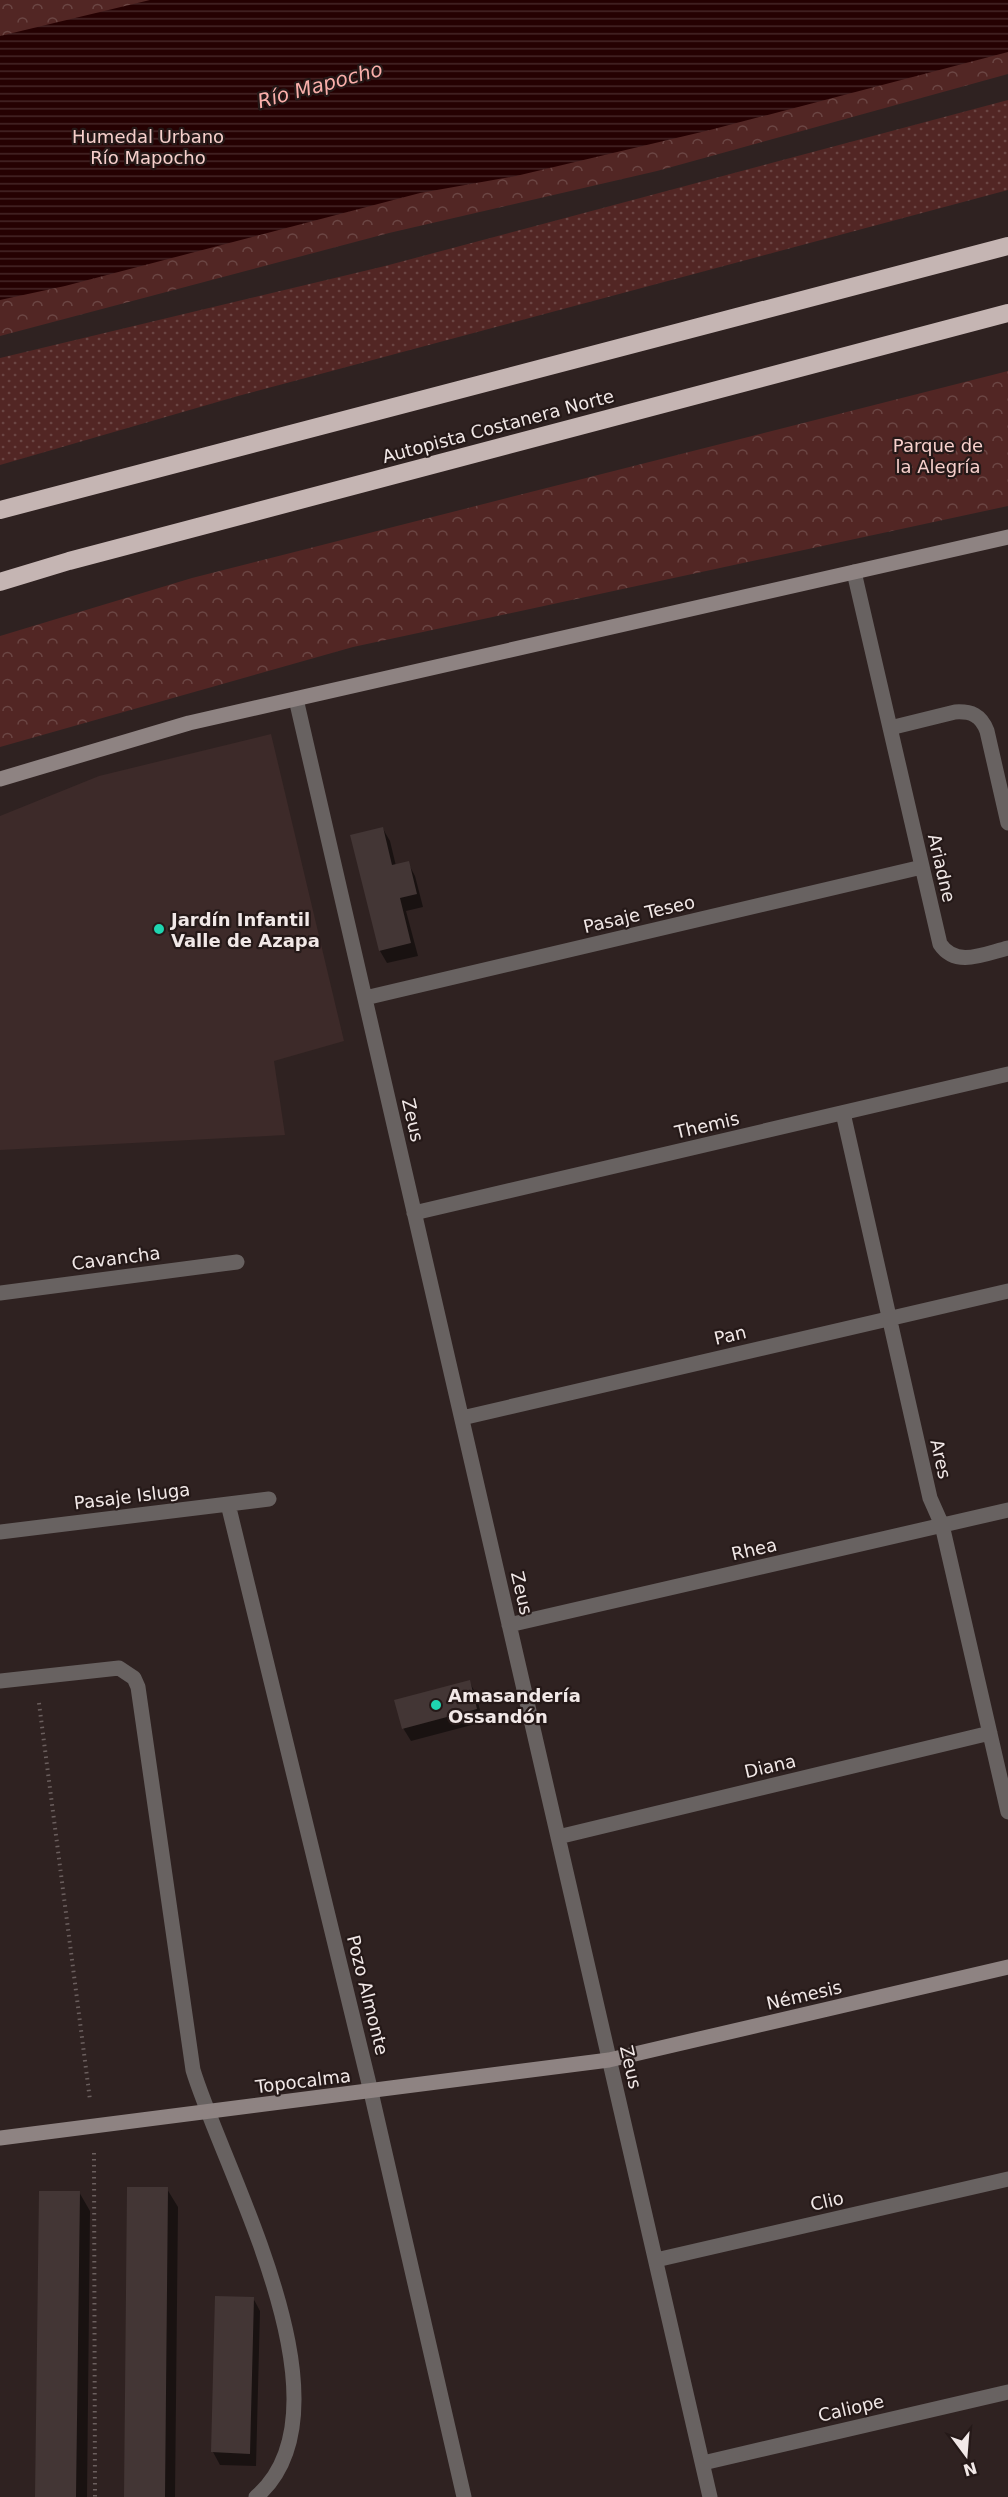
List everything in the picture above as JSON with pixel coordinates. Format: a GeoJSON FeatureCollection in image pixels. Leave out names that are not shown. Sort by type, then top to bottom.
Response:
{"type":"FeatureCollection","features":[{"type":"Feature","properties":{"kind":"highway"},"geometry":{"type":"LineString","coordinates":[[0,510],[1008,246]]}},
{"type":"Feature","properties":{"kind":"highway","name":"Autopista Costanera Norte"},"geometry":{"type":"LineString","coordinates":[[0,582],[69,561],[1008,314]]}},
{"type":"Feature","properties":{"kind":"street"},"geometry":{"type":"LineString","coordinates":[[0,779],[168,729],[1008,537]]}},
{"type":"Feature","properties":{"kind":"street","name":"Ariadne"},"geometry":{"type":"LineString","coordinates":[[854,572],[940,944],[951,956],[969,958],[1008,948]]}},
{"type":"Feature","properties":{"kind":"street","name":"Zeus"},"geometry":{"type":"LineString","coordinates":[[296,699],[710,2497]]}},
{"type":"Feature","properties":{"kind":"street"},"geometry":{"type":"LineString","coordinates":[[890,728],[955,712],[965,711],[980,718],[987,731],[1008,823]]}},
{"type":"Feature","properties":{"kind":"street","name":"Pasaje Teseo"},"geometry":{"type":"LineString","coordinates":[[365,998],[922,867]]}},
{"type":"Feature","properties":{"kind":"street","name":"Themis"},"geometry":{"type":"LineString","coordinates":[[414,1213],[1008,1074]]}},
{"type":"Feature","properties":{"kind":"street","name":"Ares"},"geometry":{"type":"LineString","coordinates":[[843,1113],[930,1498],[942,1525],[1008,1812]]}},
{"type":"Feature","properties":{"kind":"street","name":"Cavancha"},"geometry":{"type":"LineString","coordinates":[[0,1293],[237,1262]]}},
{"type":"Feature","properties":{"kind":"street","name":"Pan"},"geometry":{"type":"LineString","coordinates":[[462,1418],[1008,1291]]}},
{"type":"Feature","properties":{"kind":"street","name":"Pasaje Isluga"},"geometry":{"type":"LineString","coordinates":[[0,1532],[269,1499]]}},
{"type":"Feature","properties":{"kind":"street","name":"Pozo Almonte"},"geometry":{"type":"LineString","coordinates":[[228,1504],[371,2092],[464,2497]]}},
{"type":"Feature","properties":{"kind":"street","name":"Rhea"},"geometry":{"type":"LineString","coordinates":[[509,1625],[1008,1510]]}},
{"type":"Feature","properties":{"kind":"street"},"geometry":{"type":"LineString","coordinates":[[0,1681],[119,1668],[134,1678],[138,1687],[193,2070],[206,2112],[245,2199],[266,2258],[294,2386],[295,2414],[288,2451],[273,2480],[256,2497]]}},
{"type":"Feature","properties":{"kind":"street","name":"Diana"},"geometry":{"type":"LineString","coordinates":[[558,1837],[990,1733]]}},
{"type":"Feature","properties":{"kind":"street","name":"Némesis"},"geometry":{"type":"LineString","coordinates":[[609,2060],[1008,1967]]}},
{"type":"Feature","properties":{"kind":"street","name":"Topocalma"},"geometry":{"type":"LineString","coordinates":[[0,2138],[609,2060]]}},
{"type":"Feature","properties":{"kind":"street","name":"Clio"},"geometry":{"type":"LineString","coordinates":[[656,2260],[1008,2179]]}},
{"type":"Feature","properties":{"kind":"street","name":"Caliope"},"geometry":{"type":"LineString","coordinates":[[702,2463],[1008,2392]]}},
{"type":"Feature","properties":{"kind":"path"},"geometry":{"type":"LineString","coordinates":[[36,1677],[88,2082]]}},
{"type":"Feature","properties":{"kind":"path"},"geometry":{"type":"LineString","coordinates":[[94,2165],[95,2497]]}},
{"type":"Feature","properties":{"kind":"shaded area","name":"Jardín Infantil Valle de Azapa"},"geometry":{"type":"Polygon","coordinates":[[[271,734],[344,1041],[274,1061],[285,1135],[0,1150],[0,816],[99,776],[271,734]]]}},
{"type":"Feature","properties":{"kind":"green space","name":"Humedal Urbano Río Mapocho"},"geometry":{"type":"Polygon","coordinates":[[[0,0],[1008,0],[1008,74],[657,171],[389,233],[0,336],[0,0]]]}},
{"type":"Feature","properties":{"kind":"green space"},"geometry":{"type":"Polygon","coordinates":[[[1008,100],[1008,190],[238,396],[0,465],[0,358],[385,266],[1008,100]]]}},
{"type":"Feature","properties":{"kind":"green space","name":"Parque de la Alegría"},"geometry":{"type":"Polygon","coordinates":[[[1008,371],[1008,506],[353,647],[0,747],[0,636],[192,578],[1008,371]]]}},
{"type":"Feature","properties":{"kind":"water","name":"Humedal Urbano Río Mapocho"},"geometry":{"type":"Polygon","coordinates":[[[150,0],[1008,0],[1008,52],[710,130],[516,176],[420,193],[65,286],[0,300],[0,36],[150,0]]]}},
{"type":"Feature","properties":{"kind":"building"},"geometry":{"type":"Polygon","coordinates":[[[383,827],[392,865],[409,861],[417,894],[400,898],[411,943],[379,951],[350,835],[383,827]]]}},
{"type":"Feature","properties":{"kind":"building","name":"Amasandería Ossandón"},"geometry":{"type":"Polygon","coordinates":[[[470,1680],[477,1709],[402,1729],[394,1700],[470,1680]]]}},
{"type":"Feature","properties":{"kind":"building"},"geometry":{"type":"Polygon","coordinates":[[[127,2187],[168,2187],[165,2497],[124,2497],[127,2187]]]}},
{"type":"Feature","properties":{"kind":"building"},"geometry":{"type":"Polygon","coordinates":[[[39,2191],[80,2191],[76,2497],[35,2497],[39,2191]]]}},
{"type":"Feature","properties":{"kind":"building"},"geometry":{"type":"Polygon","coordinates":[[[215,2296],[254,2297],[250,2454],[211,2452],[215,2296]]]}},
{"type":"Feature","properties":{"kind":"place","name":"Jardín Infantil Valle de Azapa"},"geometry":{"type":"Point","coordinates":[159,929]}},
{"type":"Feature","properties":{"kind":"place","name":"Amasandería Ossandón"},"geometry":{"type":"Point","coordinates":[436,1705]}},
{"type":"Feature","properties":{"kind":"water label","name":"Río Mapocho"},"geometry":{"type":"Point","coordinates":[320,85]}}]}
